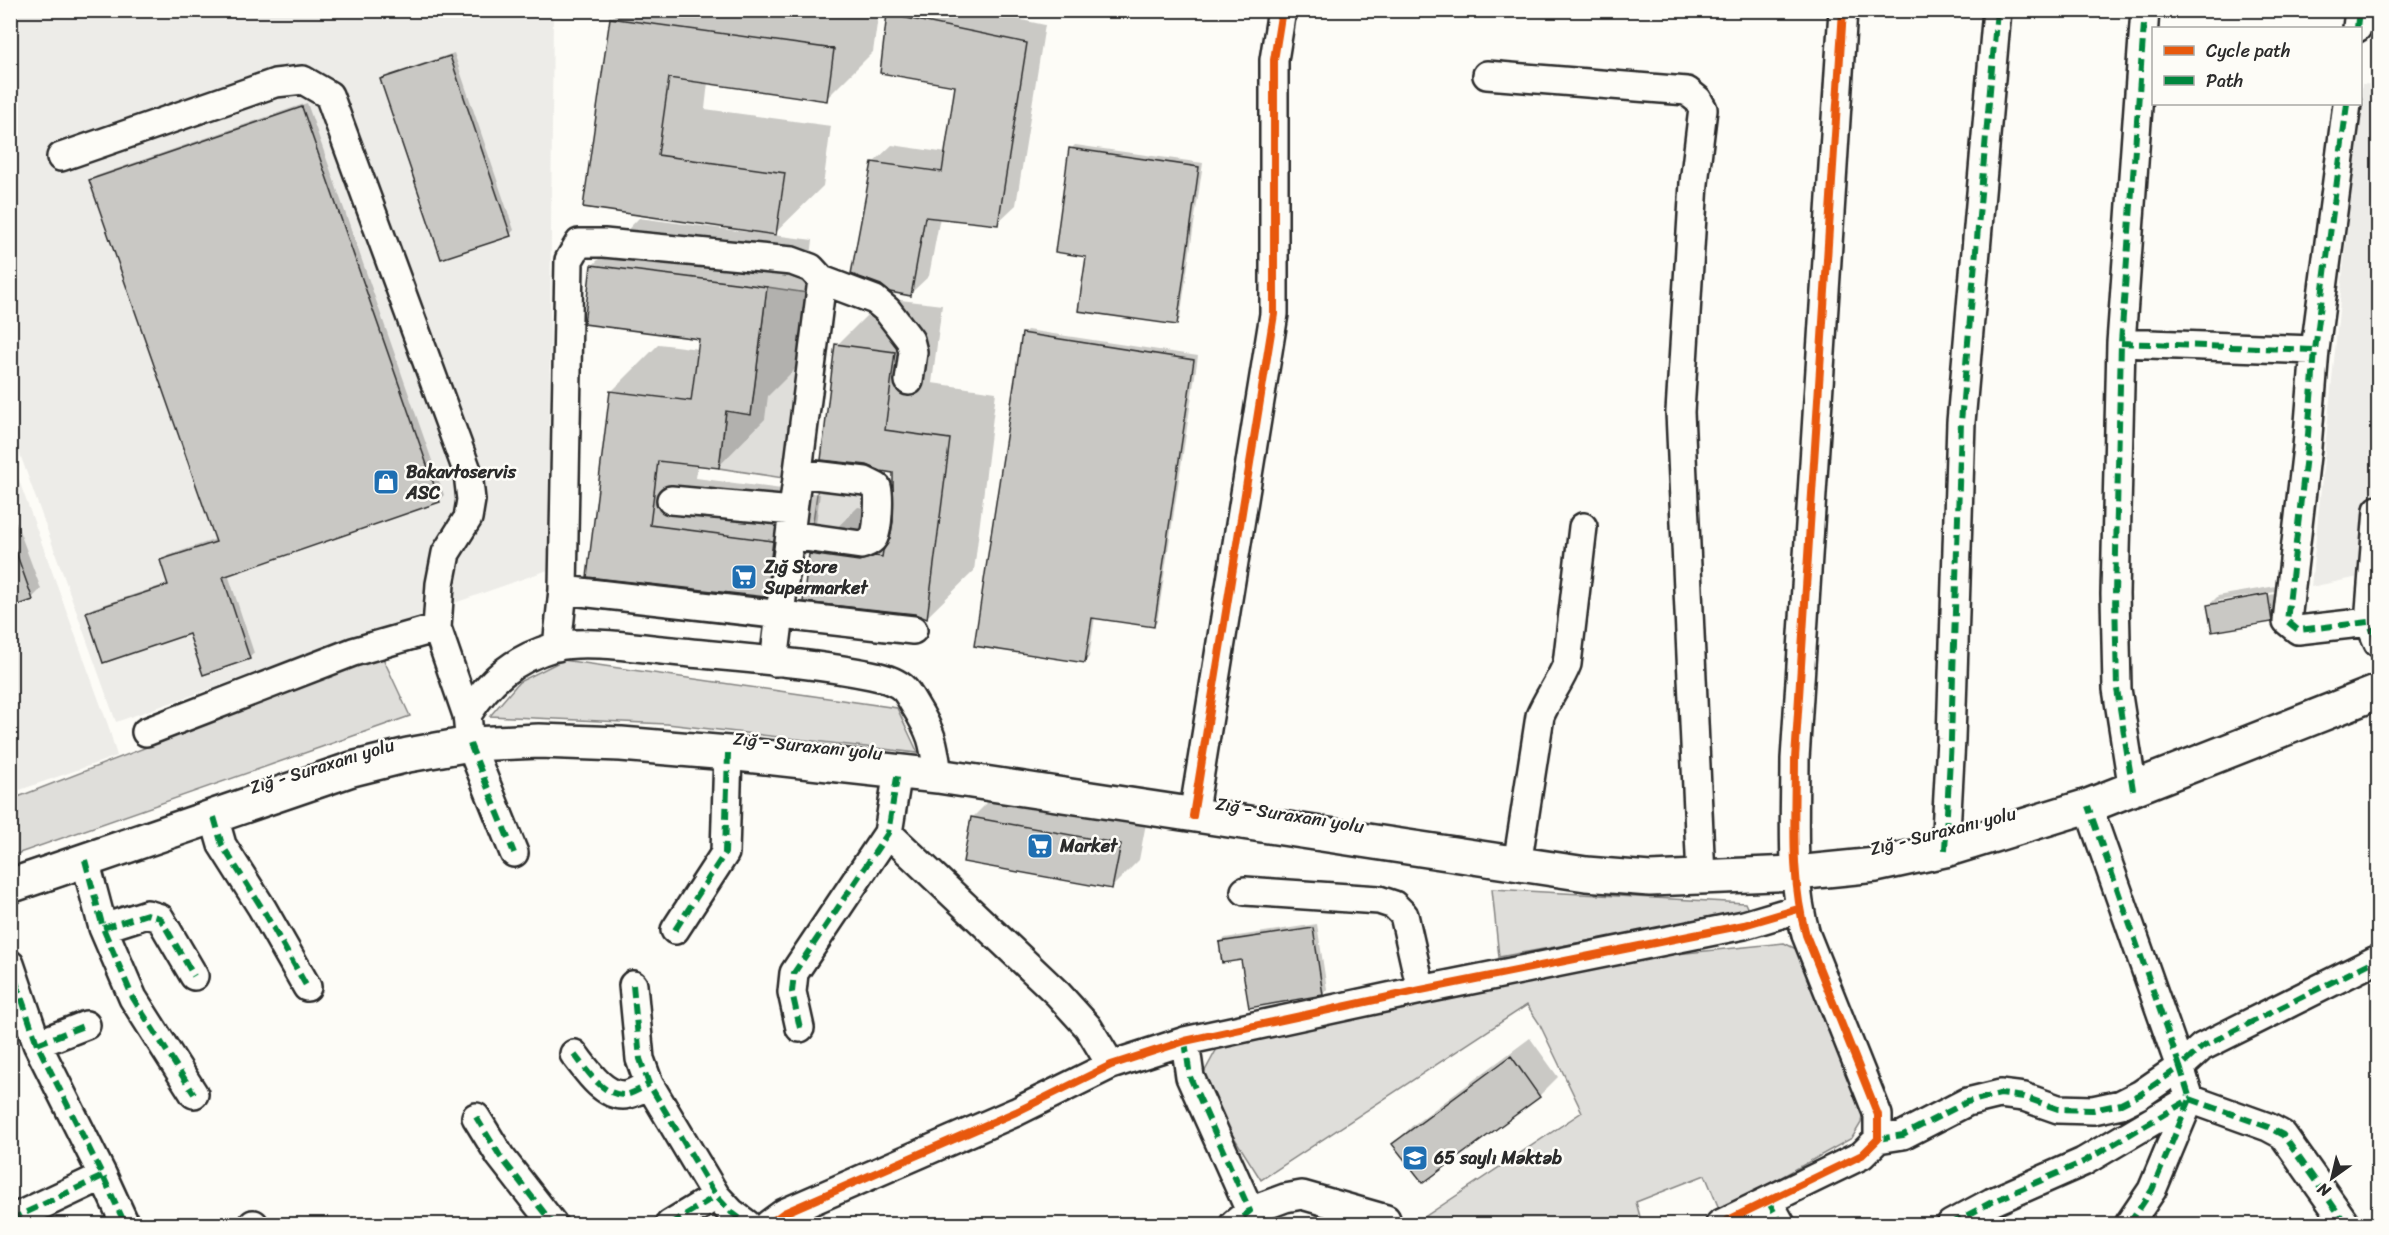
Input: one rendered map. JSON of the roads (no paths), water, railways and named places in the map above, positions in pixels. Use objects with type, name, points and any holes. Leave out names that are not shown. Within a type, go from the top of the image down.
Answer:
[{"type":"main road","name":"Zığ - Suraxanı yolu","points":[[10,886],[352,769],[408,755],[468,730],[539,741],[609,743],[728,753],[938,776],[1517,865],[1628,877],[1796,873],[1876,865],[1945,850],[2088,806],[2379,692]]},
{"type":"street","points":[[1193,816],[1274,314],[1274,60],[1282,10]]},
{"type":"street","points":[[1842,10],[1795,759],[1796,873],[1798,909],[1806,935],[1878,1115],[1878,1139]]},
{"type":"street","points":[[1945,850],[1952,739],[1961,422],[1997,10]]},
{"type":"street","points":[[2133,790],[2116,689],[2115,594],[2121,343],[2145,10]]},
{"type":"street","points":[[2357,27],[2359,10]]},
{"type":"street","points":[[1487,75],[1687,91],[1698,100],[1703,110],[1694,183],[1680,412],[1701,877]]},
{"type":"street","points":[[61,157],[275,83],[303,80],[328,95],[468,473],[471,500],[468,518],[446,553],[440,584],[437,628],[468,730],[514,853]]},
{"type":"street","points":[[2347,105],[2315,350],[2307,447],[2287,621],[2298,630],[2374,632],[2379,510]]},
{"type":"street","points":[[557,646],[563,590],[569,260],[579,243],[604,243],[792,261],[811,268],[822,280],[875,300],[887,310],[909,340],[913,352],[909,381]]},
{"type":"street","points":[[774,662],[822,280]]},
{"type":"street","points":[[2121,343],[2315,350]]},
{"type":"street","points":[[671,500],[791,523],[861,545],[867,543],[875,534],[879,494],[877,488],[865,481],[798,473]]},
{"type":"street","points":[[1517,865],[1540,716],[1567,664],[1583,527]]},
{"type":"street","points":[[563,590],[913,630]]},
{"type":"street","points":[[146,732],[353,652],[437,628]]},
{"type":"street","points":[[468,730],[481,693],[501,674],[522,659],[557,646],[602,644],[774,662],[872,675],[890,681],[903,688],[930,730],[938,776]]},
{"type":"street","points":[[675,930],[725,853],[728,753]]},
{"type":"street","points":[[800,1028],[792,992],[794,973],[888,833],[898,771]]},
{"type":"street","points":[[2088,806],[2190,1100],[2152,1190],[2129,1224]]},
{"type":"street","points":[[214,817],[222,845],[262,908],[307,987]]},
{"type":"street","points":[[888,833],[1058,994],[1088,1027],[1111,1065]]},
{"type":"street","points":[[85,860],[103,928],[133,998],[194,1094]]},
{"type":"street","points":[[1245,891],[1379,900],[1394,905],[1404,915],[1421,990]]},
{"type":"street","points":[[769,1224],[784,1213],[1016,1112],[1111,1065],[1185,1041],[1421,990],[1744,925],[1798,909]]},
{"type":"street","points":[[103,928],[147,914],[160,918],[194,976]]},
{"type":"street","points":[[1720,1224],[1862,1155],[1878,1139],[1903,1135],[1967,1102],[2000,1094],[2024,1097],[2058,1109],[2093,1110],[2121,1104],[2141,1094],[2180,1067],[2202,1047],[2379,959]]},
{"type":"street","points":[[10,964],[37,1044],[125,1224]]},
{"type":"street","points":[[633,985],[640,1059],[650,1084],[716,1196],[730,1212],[747,1224]]},
{"type":"street","points":[[37,1044],[86,1025]]},
{"type":"street","points":[[1185,1041],[1190,1077],[1242,1218],[1285,1198],[1302,1195],[1386,1219]]},
{"type":"street","points":[[574,1054],[598,1083],[613,1093],[625,1095],[650,1084]]},
{"type":"street","points":[[1951,1224],[1992,1202],[2082,1162],[2190,1100],[2268,1127],[2283,1135],[2346,1224]]},
{"type":"street","points":[[476,1117],[500,1156],[553,1224]]},
{"type":"street","points":[[10,1220],[103,1176]]},
{"type":"street","points":[[670,1224],[716,1196]]},
{"type":"street","points":[[1768,1201],[1781,1224]]},
{"type":"place","name":"Bakavtoservis ASC","points":[[386,482]]},
{"type":"place","name":"Zığ Store Supermarket","points":[[744,577]]},
{"type":"place","name":"Market","points":[[1040,846]]},
{"type":"place","name":"65 saylı Məktəb","points":[[1415,1158]]}]
